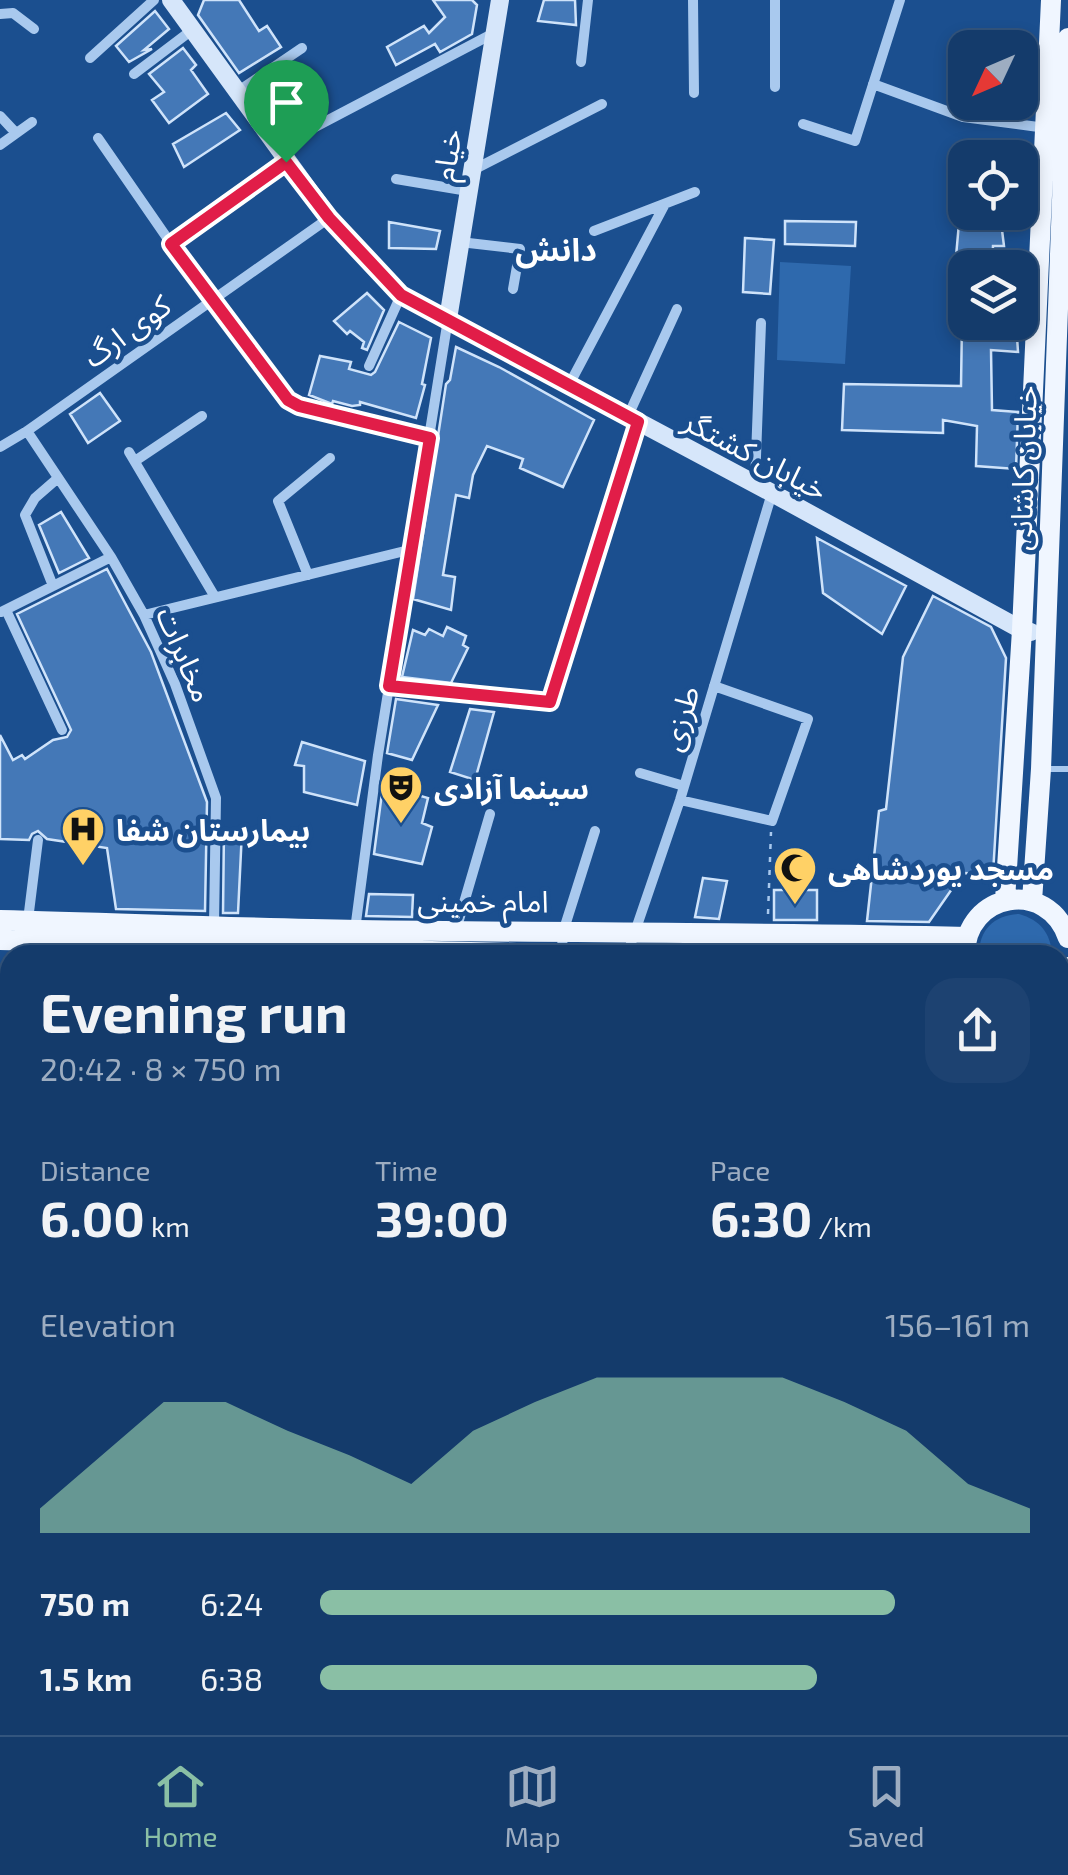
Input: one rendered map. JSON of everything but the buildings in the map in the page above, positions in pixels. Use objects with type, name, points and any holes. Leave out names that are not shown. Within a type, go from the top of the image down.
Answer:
[{"type":"main road","points":[[1005,900],[1061,124],[1050,0]]},
{"type":"main road","name":"خیابان کاشانی","points":[[1032,901],[1064,231],[1066,172],[1061,124],[1068,38]]},
{"type":"main road","points":[[966,945],[981,914],[1005,900],[1032,901],[1052,912],[1068,938]]},
{"type":"main road","name":"امام خمینی","points":[[0,920],[26,939],[355,945],[456,930],[638,930],[948,945]]},
{"type":"main road","name":"امام خمینی","points":[[0,940],[214,924],[355,945]]},
{"type":"street","points":[[90,58],[154,0]]},
{"type":"street","name":"خیابان کشتگر","points":[[172,0],[329,218],[401,295],[1022,630],[1046,636]]},
{"type":"street","name":"خیام","points":[[448,319],[500,0]]},
{"type":"street","points":[[582,62],[588,0]]},
{"type":"street","points":[[693,0],[694,94]]},
{"type":"street","points":[[775,87],[776,0]]},
{"type":"street","points":[[803,124],[855,141],[900,0]]},
{"type":"street","points":[[0,14],[12,13],[34,29]]},
{"type":"street","points":[[134,74],[192,30]]},
{"type":"street","points":[[281,155],[494,33]]},
{"type":"street","points":[[238,92],[302,48]]},
{"type":"street","points":[[873,84],[963,117],[1061,124]]},
{"type":"street","points":[[472,171],[602,104]]},
{"type":"street","points":[[0,116],[15,132]]},
{"type":"street","points":[[0,145],[32,122]]},
{"type":"street","points":[[98,138],[210,300],[288,400],[312,410],[430,438]]},
{"type":"street","points":[[396,179],[468,191]]},
{"type":"street","points":[[594,231],[695,192]]},
{"type":"street","points":[[570,385],[666,204]]},
{"type":"street","name":"کوی ارگ","points":[[0,446],[329,218]]},
{"type":"street","points":[[460,242],[520,249],[513,290]]},
{"type":"street","points":[[369,366],[401,295]]},
{"type":"street","points":[[389,686],[550,702],[633,419],[677,310]]},
{"type":"street","points":[[355,945],[389,686],[448,319]]},
{"type":"street","points":[[755,483],[761,323]]},
{"type":"street","points":[[202,416],[132,456],[215,598]]},
{"type":"street","name":"مخابرات","points":[[26,431],[110,556],[144,615],[175,684],[216,798],[214,924]]},
{"type":"street","points":[[308,574],[278,501],[330,458]]},
{"type":"street","points":[[53,586],[25,516],[35,498],[58,478]]},
{"type":"street","name":"طرزی","points":[[631,945],[680,800],[772,492]]},
{"type":"street","points":[[144,615],[413,549]]},
{"type":"street","points":[[62,730],[3,611],[110,556]]},
{"type":"street","points":[[680,800],[772,821],[808,719],[714,686]]},
{"type":"street","points":[[640,773],[684,786]]},
{"type":"street","points":[[456,930],[490,814]]},
{"type":"street","points":[[562,945],[595,831]]},
{"type":"street","points":[[26,939],[38,840]]},
{"type":"street","points":[[686,945],[688,932]]},
{"type":"lane","points":[[1041,769],[1068,769]]},
{"type":"path","points":[[171,244],[281,155]]},
{"type":"path","points":[[767,935],[772,821]]},
{"type":"shaded area","points":[[780,262],[851,266],[845,364],[777,360]]},
{"type":"shaded area","points":[[1019,914],[1033,920],[1043,928],[1050,945],[981,945],[985,931],[1002,917]]},
{"type":"place","name":"سینما آزادی","points":[[401,825]]},
{"type":"place","name":"بیمارستان شفا","points":[[83,867]]},
{"type":"place","name":"مسجد یوردشاهی","points":[[795,906]]},
{"type":"district","name":"دانش","points":[[556,248]]},
{"type":"route","points":[[286,162],[329,218],[401,295],[638,422],[550,702],[389,686],[430,438],[288,400],[171,244],[286,162]]}]
